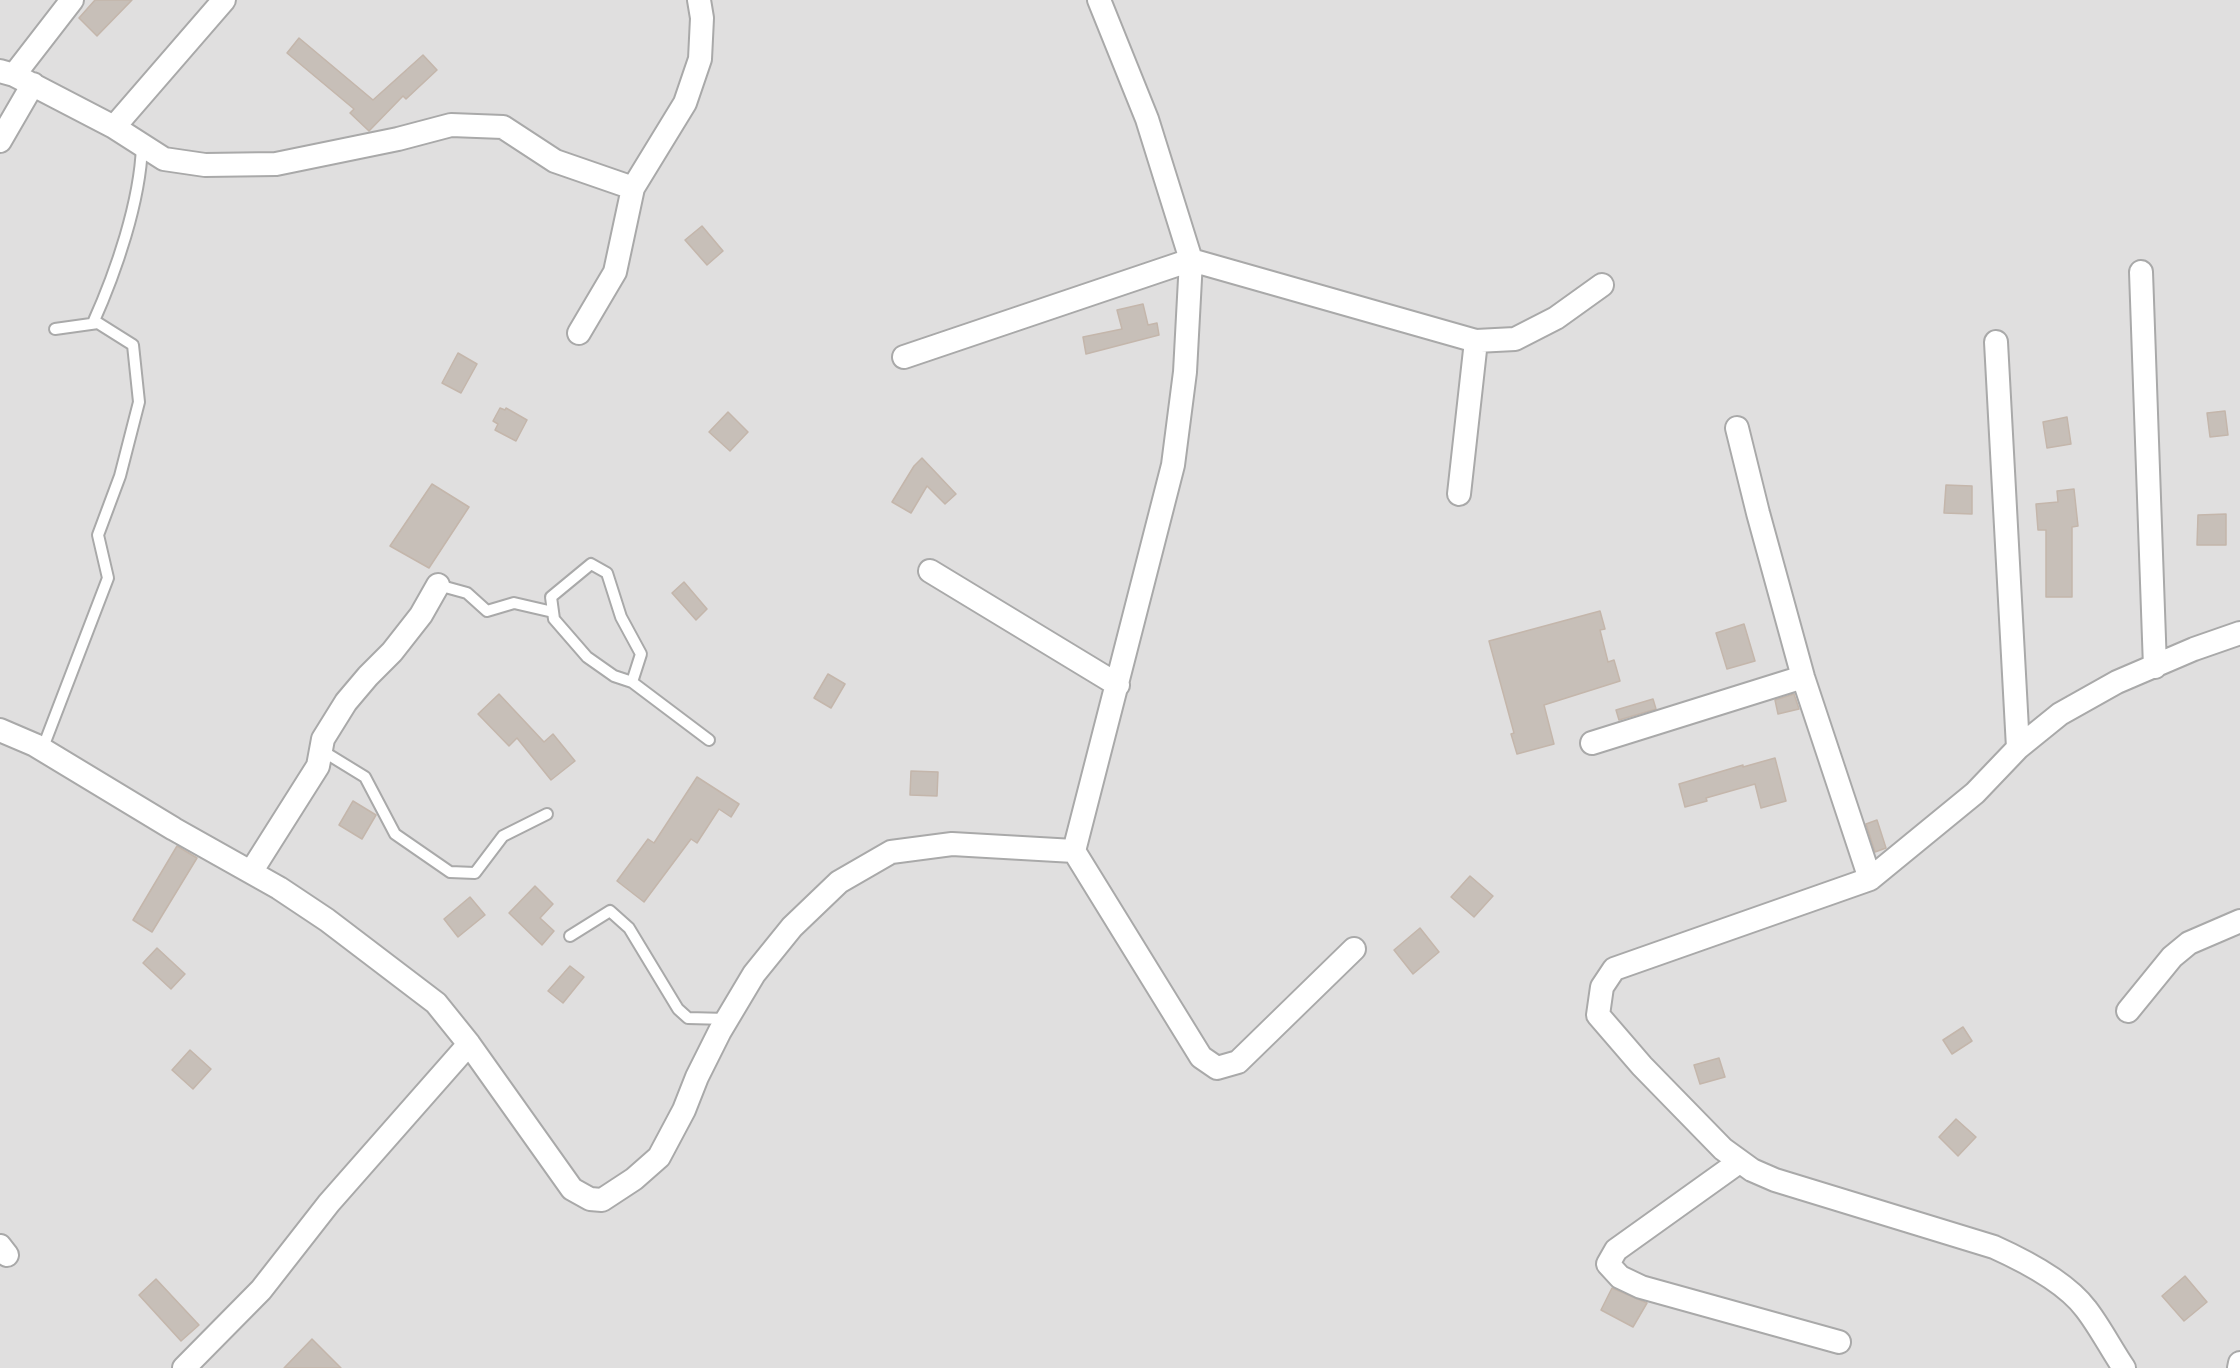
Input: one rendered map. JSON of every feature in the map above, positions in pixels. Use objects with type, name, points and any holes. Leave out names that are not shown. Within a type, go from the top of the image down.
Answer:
[{"type":"street","points":[[0,141],[15,77],[72,0]]},
{"type":"street","points":[[114,128],[224,0]]},
{"type":"street","points":[[579,333],[615,272],[633,188],[685,103],[689,92],[700,59],[702,18],[699,0]]},
{"type":"street","points":[[1099,0],[1147,119],[1191,260],[1185,372],[1173,465],[1074,851],[1201,1057],[1217,1068],[1238,1062],[1354,949]]},
{"type":"street","points":[[15,77],[114,128],[164,159],[195,164],[276,164],[398,139],[452,124],[503,127],[555,161],[633,188]]},
{"type":"street","points":[[904,357],[1191,260],[1476,341],[1515,339],[1556,318],[1602,285]]},
{"type":"street","points":[[2141,272],[2155,666]]},
{"type":"street","points":[[1459,494],[1476,341]]},
{"type":"street","points":[[1996,342],[2018,748]]},
{"type":"street","points":[[1737,428],[1803,677],[1870,879]]},
{"type":"street","points":[[930,571],[1118,685]]},
{"type":"street","points":[[251,872],[318,766],[323,739],[346,702],[421,615],[438,585]]},
{"type":"street","points":[[2124,1368],[2085,1307],[2055,1280],[2024,1260],[1995,1247],[1775,1180],[1738,1162],[1642,1066],[1598,1015],[1602,987],[1614,969],[1870,879],[1975,793],[2018,748],[2060,714],[2117,682],[2240,633]]},
{"type":"street","points":[[1592,743],[1803,677]]},
{"type":"street","points":[[0,730],[42,750],[174,829],[279,888],[327,920],[436,1003],[469,1044],[572,1189],[590,1199],[602,1200],[634,1179],[659,1157],[727,1019],[754,974],[792,927],[839,882],[891,852],[952,844],[1074,851]]},
{"type":"street","points":[[2128,1011],[2172,957],[2189,943],[2240,921]]},
{"type":"street","points":[[184,1368],[261,1290],[329,1203],[469,1044]]},
{"type":"street","points":[[1738,1162],[1616,1250],[1608,1264],[1620,1278],[1641,1287],[1839,1342]]},
{"type":"street","points":[[2240,1363],[2240,1368]]},
{"type":"lane","points":[[93,323],[111,284],[141,174],[142,145]]},
{"type":"lane","points":[[42,750],[108,578],[98,535],[120,476],[139,402],[133,345],[98,323],[55,329]]},
{"type":"lane","points":[[632,682],[641,654],[621,617],[607,573],[591,564],[551,597],[554,619],[587,657],[614,675],[632,682],[709,740]]},
{"type":"lane","points":[[438,585],[467,593],[487,611],[514,603],[553,612]]},
{"type":"lane","points":[[321,750],[364,777],[395,834],[450,872],[475,873],[503,836],[547,814]]},
{"type":"lane","points":[[570,936],[610,911],[629,928],[678,1010],[688,1018],[727,1019]]},
{"type":"shaded area","points":[[0,0],[2240,0],[2240,1368],[0,1368]]},
{"type":"building","points":[[95,0],[132,0],[97,36],[79,18]]},
{"type":"building","points":[[299,38],[373,100],[423,55],[437,70],[406,99],[403,96],[369,131],[350,113],[354,109],[287,53]]},
{"type":"building","points":[[702,226],[723,251],[707,265],[685,240]]},
{"type":"building","points":[[1143,304],[1148,325],[1157,323],[1159,335],[1086,354],[1083,337],[1122,329],[1117,310]]},
{"type":"building","points":[[458,353],[477,364],[461,393],[442,383]]},
{"type":"building","points":[[500,408],[505,410],[506,408],[527,420],[516,441],[495,430],[498,424],[493,421]]},
{"type":"building","points":[[2225,411],[2228,435],[2210,437],[2207,413]]},
{"type":"building","points":[[728,412],[748,432],[730,451],[709,432]]},
{"type":"building","points":[[2067,417],[2071,444],[2047,448],[2043,422]]},
{"type":"building","points":[[922,458],[956,494],[945,504],[927,486],[911,513],[892,502],[914,466]]},
{"type":"building","points":[[432,484],[469,507],[429,568],[390,546]]},
{"type":"building","points":[[1946,485],[1972,486],[1972,514],[1944,513]]},
{"type":"building","points":[[2074,489],[2078,526],[2072,527],[2072,597],[2046,597],[2046,530],[2038,530],[2036,504],[2058,502],[2057,491]]},
{"type":"building","points":[[2226,514],[2226,545],[2197,545],[2198,515]]},
{"type":"building","points":[[684,582],[707,609],[696,620],[672,593]]},
{"type":"building","points":[[1600,611],[1605,629],[1600,630],[1608,662],[1614,660],[1620,681],[1544,705],[1554,744],[1517,754],[1511,734],[1514,733],[1489,641]]},
{"type":"building","points":[[1744,624],[1755,661],[1727,669],[1716,633]]},
{"type":"building","points":[[828,674],[845,684],[831,708],[814,698]]},
{"type":"building","points":[[499,694],[544,742],[553,734],[575,761],[551,780],[517,738],[509,746],[478,714]]},
{"type":"building","points":[[1794,694],[1799,709],[1778,714],[1775,700]]},
{"type":"building","points":[[1653,699],[1656,709],[1619,720],[1616,710]]},
{"type":"building","points":[[1775,758],[1786,801],[1761,808],[1755,784],[1706,798],[1707,801],[1685,807],[1679,784]]},
{"type":"building","points":[[911,771],[938,772],[937,796],[910,795]]},
{"type":"building","points":[[697,777],[739,804],[731,817],[719,809],[697,843],[691,839],[644,902],[617,881],[648,839],[654,843]]},
{"type":"building","points":[[353,801],[376,815],[362,839],[339,825]]},
{"type":"building","points":[[1877,820],[1886,848],[1875,852],[1866,824]]},
{"type":"building","points":[[177,846],[197,858],[152,932],[133,920]]},
{"type":"building","points":[[1470,876],[1493,896],[1474,917],[1451,897]]},
{"type":"building","points":[[535,886],[553,904],[540,918],[554,931],[542,945],[509,913]]},
{"type":"building","points":[[470,897],[485,915],[458,937],[444,919]]},
{"type":"building","points":[[1420,928],[1439,952],[1413,974],[1394,950]]},
{"type":"building","points":[[157,948],[185,974],[171,989],[143,963]]},
{"type":"building","points":[[570,966],[584,977],[563,1003],[548,991]]},
{"type":"building","points":[[1963,1027],[1972,1041],[1952,1054],[1943,1040]]},
{"type":"building","points":[[190,1050],[211,1069],[193,1089],[172,1070]]},
{"type":"building","points":[[1719,1058],[1725,1077],[1700,1084],[1694,1065]]},
{"type":"building","points":[[1956,1119],[1976,1137],[1958,1156],[1939,1137]]},
{"type":"building","points":[[2185,1276],[2207,1302],[2184,1321],[2162,1296]]},
{"type":"building","points":[[156,1279],[199,1325],[181,1341],[139,1295]]},
{"type":"building","points":[[1612,1288],[1647,1303],[1633,1327],[1601,1310]]},
{"type":"building","points":[[312,1339],[341,1368],[284,1368]]}]
